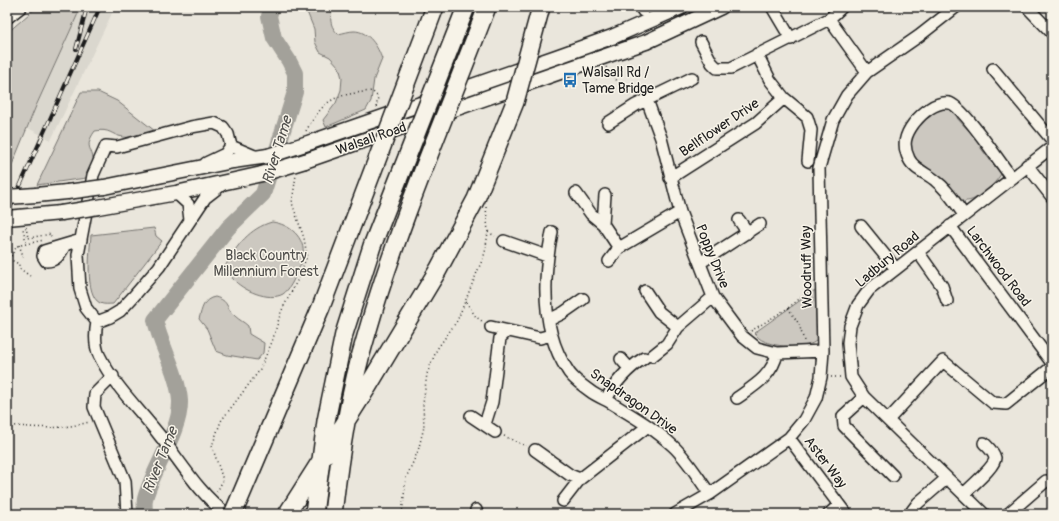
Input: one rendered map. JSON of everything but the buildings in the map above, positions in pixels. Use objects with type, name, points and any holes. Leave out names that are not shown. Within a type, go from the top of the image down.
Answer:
[{"type":"highway","points":[[233,514],[321,307],[435,7]]},
{"type":"highway","points":[[314,514],[326,421],[344,334],[372,246],[466,7]]},
{"type":"highway","points":[[333,514],[346,417],[367,334],[397,241],[486,7]]},
{"type":"highway","points":[[287,514],[367,388],[435,276],[476,199],[515,102],[541,7]]},
{"type":"main road","name":"Walsall Road","points":[[7,197],[104,187],[263,157],[308,140],[556,57],[644,13],[681,7]]},
{"type":"main road","name":"Walsall Road","points":[[7,218],[25,223],[61,213],[176,193],[301,164],[530,84],[656,38],[721,7]]},
{"type":"main road","points":[[644,13],[656,38]]},
{"type":"street","points":[[7,18],[21,7]]},
{"type":"street","points":[[772,7],[791,39]]},
{"type":"street","points":[[701,42],[712,63],[717,68],[731,68],[829,19],[842,7]]},
{"type":"street","name":"Woodruff Way","points":[[676,514],[710,494],[788,438],[804,420],[816,398],[821,377],[822,282],[819,168],[833,120],[847,95],[868,72],[919,36],[956,7]]},
{"type":"street","points":[[1026,7],[1036,15],[1052,33]]},
{"type":"street","points":[[829,19],[868,72]]},
{"type":"street","points":[[758,54],[770,80],[784,98],[800,110],[807,117],[810,123],[811,130],[808,162]]},
{"type":"street","points":[[993,69],[1052,140]]},
{"type":"street","points":[[608,123],[636,105],[692,78]]},
{"type":"street","name":"Bellflower Drive","points":[[670,178],[756,123],[784,98]]},
{"type":"street","name":"Poppy Drive","points":[[647,100],[661,138],[670,178],[680,212],[713,297],[742,336],[757,348],[777,353],[822,351]]},
{"type":"street","points":[[964,215],[938,182],[910,162],[904,150],[906,134],[917,119],[938,103],[950,103],[955,105],[1011,177]]},
{"type":"street","points":[[227,514],[212,503],[160,435],[120,389],[99,354],[95,338],[96,322],[86,308],[80,289],[78,255],[93,175],[106,146],[117,147],[191,127],[214,123],[223,127],[228,134],[231,146]]},
{"type":"street","points":[[231,146],[263,157]]},
{"type":"street","points":[[191,170],[225,154],[231,146]]},
{"type":"street","name":"Ladbury Road","points":[[984,514],[864,397],[851,377],[848,343],[850,326],[858,305],[869,290],[1011,177],[1052,147]]},
{"type":"street","points":[[1027,165],[1052,197]]},
{"type":"street","points":[[96,322],[110,317],[120,311],[133,297],[159,267],[205,198],[225,182]]},
{"type":"street","points":[[176,193],[188,204],[190,220]]},
{"type":"street","points":[[576,194],[591,214],[603,224],[619,248]]},
{"type":"street","points":[[603,224],[605,194]]},
{"type":"street","points":[[609,260],[619,248],[680,212]]},
{"type":"street","points":[[739,220],[748,233]]},
{"type":"street","points":[[700,263],[760,224]]},
{"type":"street","points":[[861,226],[896,269]]},
{"type":"street","name":"Larchwood Road","points":[[950,226],[1052,363]]},
{"type":"street","name":"Snapdragon Drive","points":[[552,232],[547,256],[546,282],[549,320],[552,335],[568,371],[590,392],[648,426],[673,446],[688,463],[710,494]]},
{"type":"street","points":[[65,245],[81,240]]},
{"type":"street","points":[[504,241],[547,256]]},
{"type":"street","points":[[918,252],[942,286],[947,301]]},
{"type":"street","points":[[645,291],[659,312],[678,327]]},
{"type":"street","points":[[606,400],[612,388],[630,368],[661,350],[678,327],[713,297]]},
{"type":"street","points":[[549,320],[563,313],[583,299]]},
{"type":"street","points":[[492,327],[506,332],[540,338],[552,335]]},
{"type":"street","points":[[485,424],[492,402],[500,338],[506,332]]},
{"type":"street","points":[[737,398],[760,387],[772,367],[777,353]]},
{"type":"street","points":[[621,359],[630,368]]},
{"type":"street","points":[[888,420],[943,360],[993,403],[1006,404],[1052,367]]},
{"type":"street","points":[[112,376],[95,394],[94,407],[125,481],[127,514]]},
{"type":"street","points":[[864,397],[843,416],[844,426],[893,476]]},
{"type":"street","points":[[471,416],[496,432]]},
{"type":"street","points":[[563,501],[580,479],[648,426]]},
{"type":"street","name":"Aster Way","points":[[788,438],[846,514]]},
{"type":"street","points":[[964,494],[991,467],[994,461],[995,457],[992,451],[984,443]]},
{"type":"street","points":[[535,450],[570,475],[580,479]]},
{"type":"street","points":[[541,469],[549,460]]},
{"type":"street","points":[[913,514],[912,511],[918,503],[947,478]]},
{"type":"street","points":[[1008,514],[1046,481]]},
{"type":"street","name":"Aster Way","points":[[829,514],[839,505]]},
{"type":"path","points":[[604,64],[636,105]]},
{"type":"path","points":[[308,140],[306,130],[320,108],[331,99],[372,91],[378,97],[376,110]]},
{"type":"path","points":[[212,503],[223,480],[212,446],[221,421],[259,371],[272,342],[281,312],[307,256],[304,238],[292,203],[301,164]]},
{"type":"path","points":[[402,514],[406,478],[418,451],[424,427],[423,404],[427,374],[438,349],[457,322],[485,253],[488,232],[486,207],[488,201]]},
{"type":"path","points":[[7,263],[19,245],[52,238],[52,234],[28,238],[25,223]]},
{"type":"path","points":[[25,223],[23,229],[26,243]]},
{"type":"path","points":[[19,245],[24,258]]},
{"type":"path","points":[[10,259],[19,264],[19,268],[30,276]]},
{"type":"path","points":[[742,336],[788,308],[822,282]]},
{"type":"path","points":[[466,302],[476,317],[492,327]]},
{"type":"path","points":[[788,308],[799,324],[804,338],[805,351]]},
{"type":"path","points":[[821,377],[851,377]]},
{"type":"path","points":[[7,424],[45,429],[74,426],[99,419]]},
{"type":"path","points":[[496,432],[535,450]]},
{"type":"shaded area","points":[[81,7],[115,7],[51,140],[28,128],[35,109]]},
{"type":"green space","points":[[37,7],[81,7],[36,106],[7,177],[7,33]]},
{"type":"green space","points":[[305,7],[339,7],[331,12],[332,24],[338,34],[354,31],[364,34],[372,40],[382,59],[374,79],[371,101],[366,110],[326,127],[323,120],[336,103],[341,90],[342,78],[339,67],[330,57],[320,52],[315,42],[314,29]]},
{"type":"green space","points":[[81,92],[98,92],[117,101],[155,131],[135,137],[127,137],[119,136],[104,130],[95,131],[89,142],[93,164],[86,178],[37,185]]},
{"type":"green space","points":[[945,106],[958,114],[957,118],[978,140],[981,144],[980,147],[996,168],[999,169],[1001,174],[995,183],[985,192],[975,199],[965,201],[964,204],[960,202],[946,184],[935,174],[917,160],[912,159],[910,149],[909,142],[912,131],[934,113],[934,109]]},
{"type":"green space","name":"Black Country Millennium Forest","points":[[272,222],[278,223],[295,233],[302,243],[303,259],[293,282],[285,292],[283,294],[271,297],[256,294],[237,283],[233,279],[226,265],[234,251],[250,233]]},
{"type":"green space","points":[[154,228],[156,236],[162,241],[113,304],[100,303],[95,298],[90,282],[89,261],[91,235]]},
{"type":"green space","points":[[815,290],[817,340],[813,343],[799,346],[776,345],[761,340],[754,333]]},
{"type":"green space","name":"Black Country Millennium Forest","points":[[215,297],[223,301],[232,313],[248,326],[249,334],[264,343],[263,353],[257,360],[227,355],[216,351],[207,329],[199,319],[205,302]]},
{"type":"waterway","name":"River Tame","points":[[145,514],[145,499],[176,425],[180,401],[179,391],[173,370],[155,320],[228,228],[263,194],[295,92],[295,73],[274,38],[269,16],[272,7]]},
{"type":"railway","points":[[76,49],[87,7]]},
{"type":"railway","points":[[7,215],[100,7]]},
{"type":"place","name":"Walsall Rd / Tame Bridge","points":[[570,80]]}]
